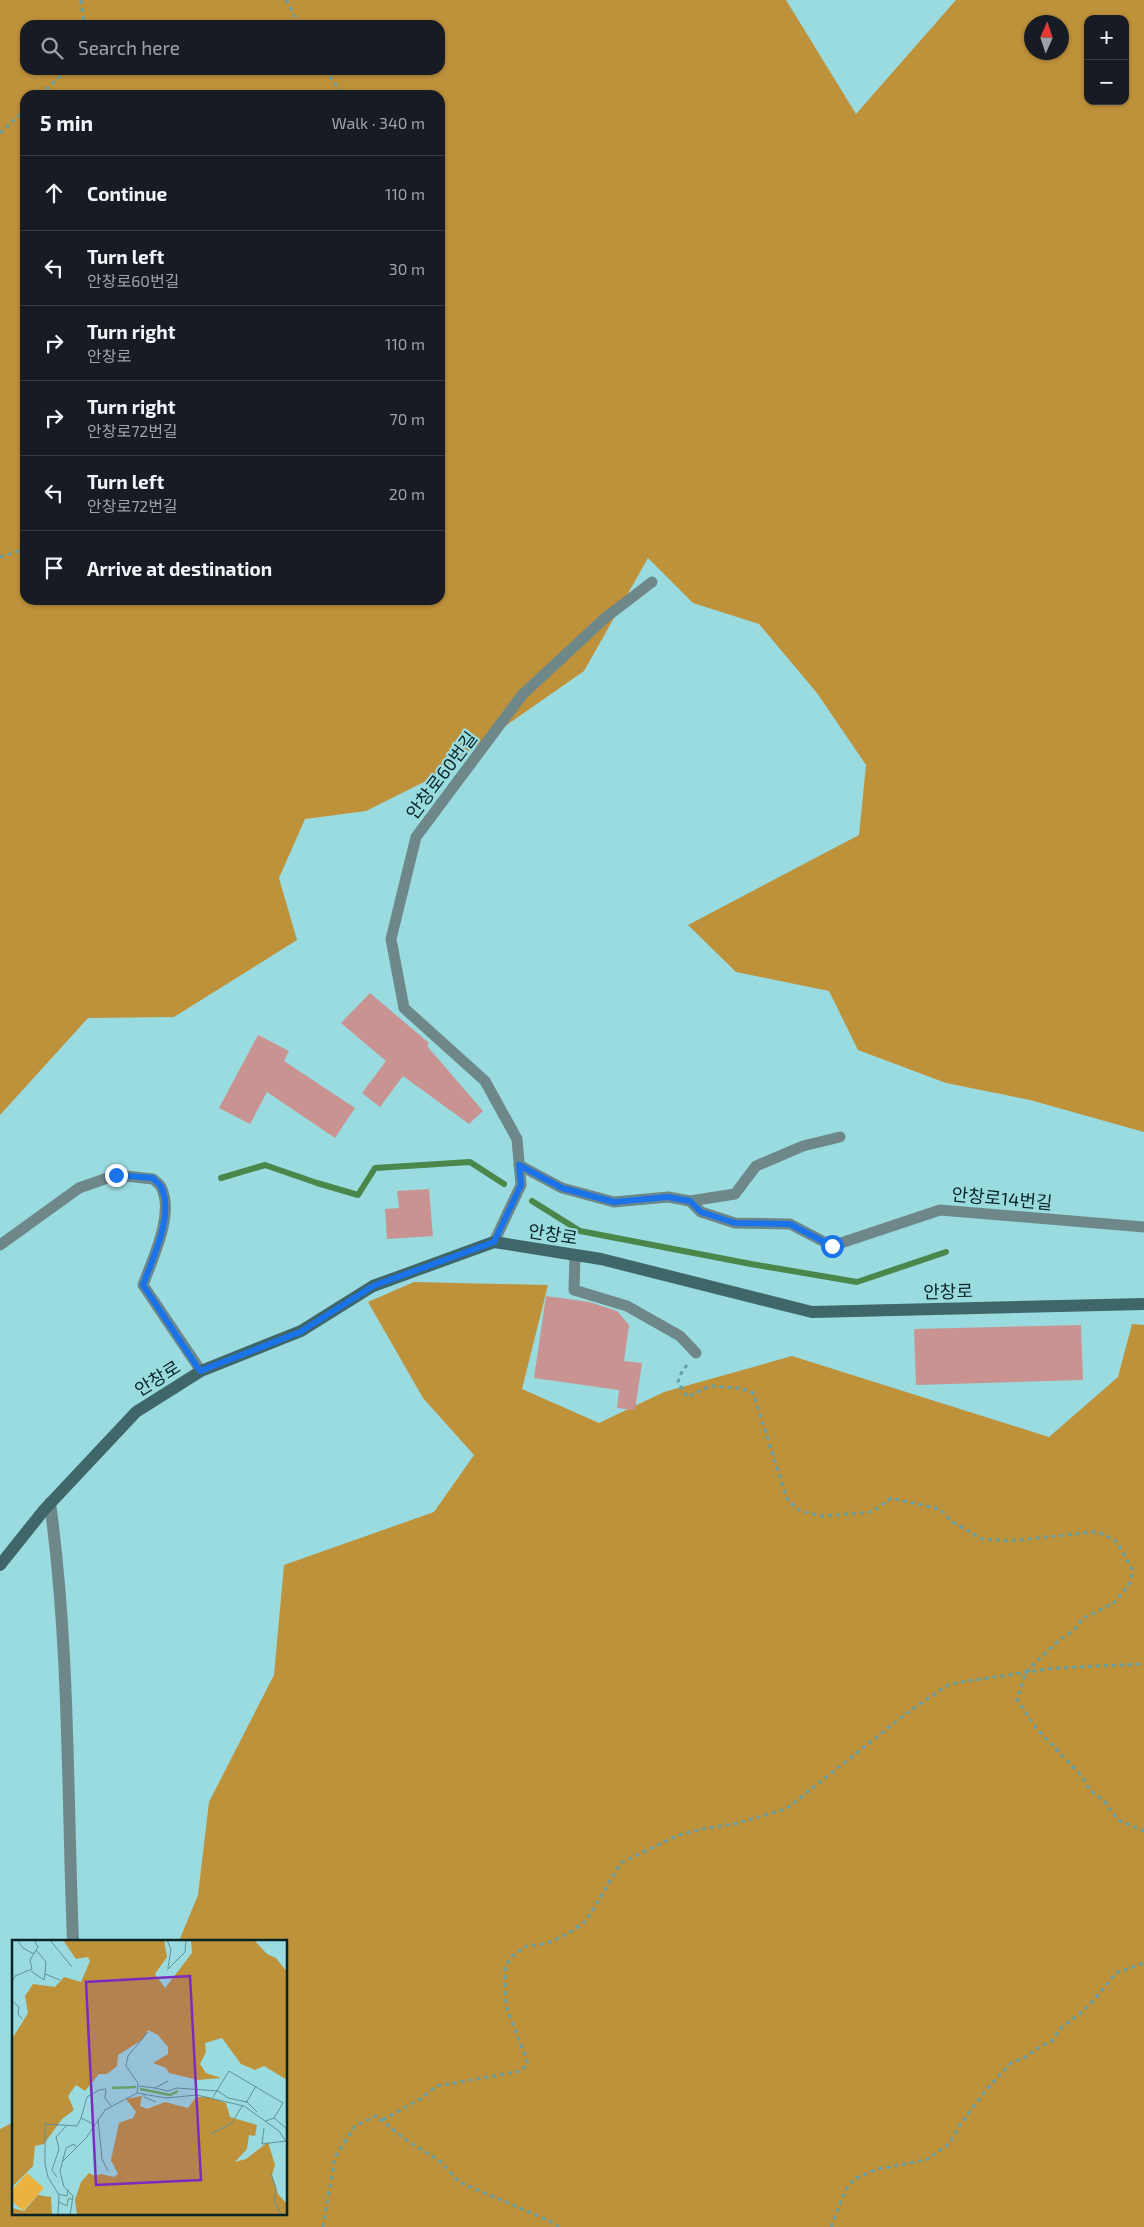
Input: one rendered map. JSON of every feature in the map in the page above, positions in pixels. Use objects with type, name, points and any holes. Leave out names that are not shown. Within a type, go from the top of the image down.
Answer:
[{"type":"street","name":"안창로","points":[[0,1564],[50,1503],[136,1412],[200,1371],[300,1332],[373,1286],[494,1242],[601,1259],[812,1312],[1144,1304]]},
{"type":"street","points":[[50,1503],[59,1567],[73,1940]]},
{"type":"lane","name":"안창로60번길","points":[[494,1242],[521,1185],[517,1140],[485,1081],[404,1008],[391,939],[416,837],[522,695],[604,618],[652,582]]},
{"type":"lane","points":[[519,1165],[562,1188],[614,1202],[668,1197],[690,1201],[735,1194],[756,1166],[803,1146],[840,1137]]},
{"type":"lane","points":[[0,1245],[78,1188],[116,1175],[153,1178],[161,1187],[165,1204],[162,1232],[143,1285],[200,1371]]},
{"type":"lane","name":"안창로14번길","points":[[690,1201],[701,1212],[735,1223],[790,1224],[832,1246],[940,1210],[1144,1227]]},
{"type":"lane","points":[[575,1255],[574,1290],[627,1306],[680,1336],[696,1353]]},
{"type":"path","points":[[81,0],[83,20]]},
{"type":"path","points":[[286,0],[297,20]]},
{"type":"path","points":[[45,90],[62,75]]},
{"type":"path","points":[[329,75],[340,90]]},
{"type":"path","points":[[0,133],[20,115]]},
{"type":"path","points":[[0,557],[20,551]]},
{"type":"path","points":[[696,1353],[682,1370],[678,1382],[687,1397],[710,1386],[740,1388],[752,1393],[787,1499],[800,1511],[822,1516],[872,1512],[891,1498],[940,1509],[951,1522],[982,1538],[1010,1541],[1093,1532],[1103,1534],[1117,1542],[1132,1569],[1131,1582],[1115,1602],[1082,1619],[1074,1630],[1058,1641],[1026,1672],[1017,1699],[1023,1712],[1081,1775],[1089,1789],[1106,1802],[1118,1820],[1144,1831]]},
{"type":"path","points":[[383,2120],[420,2099],[437,2086],[521,2071],[528,2063],[506,2006],[506,1965],[512,1956],[528,1946],[545,1944],[567,1934],[586,1921],[621,1864],[676,1836],[702,1829],[734,1824],[786,1809],[907,1714],[946,1686],[1026,1672],[1144,1664]]},
{"type":"path","points":[[831,2227],[845,2191],[854,2179],[878,2169],[926,2160],[949,2144],[960,2125],[986,2090],[1011,2063],[1024,2058],[1041,2046],[1051,2042],[1061,2028],[1094,2000],[1116,1972],[1144,1963]]},
{"type":"path","points":[[323,2227],[336,2157],[356,2126],[376,2116],[406,2140],[440,2161],[459,2182],[550,2221],[559,2227]]},
{"type":"shaded area","points":[[0,0],[786,0],[856,114],[956,0],[1144,0],[1144,1132],[1030,1100],[946,1083],[858,1050],[829,991],[736,972],[688,925],[859,835],[866,765],[817,693],[759,624],[693,603],[648,558],[584,671],[428,780],[366,811],[305,819],[279,878],[297,940],[174,1017],[88,1018],[0,1115]]},
{"type":"shaded area","points":[[414,1282],[548,1285],[522,1389],[599,1423],[664,1392],[792,1356],[1049,1437],[1118,1377],[1132,1324],[1144,1325],[1144,2227],[0,2227],[0,2129],[12,2123],[12,2214],[288,2214],[288,1940],[179,1940],[198,1895],[209,1802],[274,1675],[284,1565],[434,1512],[474,1455],[423,1398],[368,1302]]},
{"type":"building","points":[[370,993],[429,1043],[427,1046],[483,1111],[469,1124],[403,1076],[380,1107],[362,1093],[386,1061],[341,1023]]},
{"type":"building","points":[[258,1035],[289,1051],[284,1061],[355,1108],[335,1138],[267,1092],[250,1124],[219,1108]]},
{"type":"building","points":[[429,1189],[433,1236],[387,1239],[385,1209],[399,1208],[397,1191]]},
{"type":"building","points":[[546,1296],[589,1302],[617,1311],[629,1325],[624,1361],[642,1363],[635,1410],[617,1408],[619,1390],[534,1378]]},
{"type":"building","points":[[1081,1325],[1083,1380],[916,1385],[914,1329]]},
{"type":"waterway","points":[[221,1178],[265,1165],[358,1195],[375,1168],[470,1162],[504,1184]]},
{"type":"waterway","points":[[532,1201],[580,1231],[857,1282],[946,1252]]},
{"type":"route","points":[[116,1175],[153,1178],[161,1187],[165,1204],[162,1232],[143,1285],[200,1371],[300,1332],[373,1286],[494,1242],[521,1185],[519,1165],[562,1188],[614,1202],[668,1197],[690,1201],[701,1212],[735,1223],[790,1224],[832,1246]]}]
